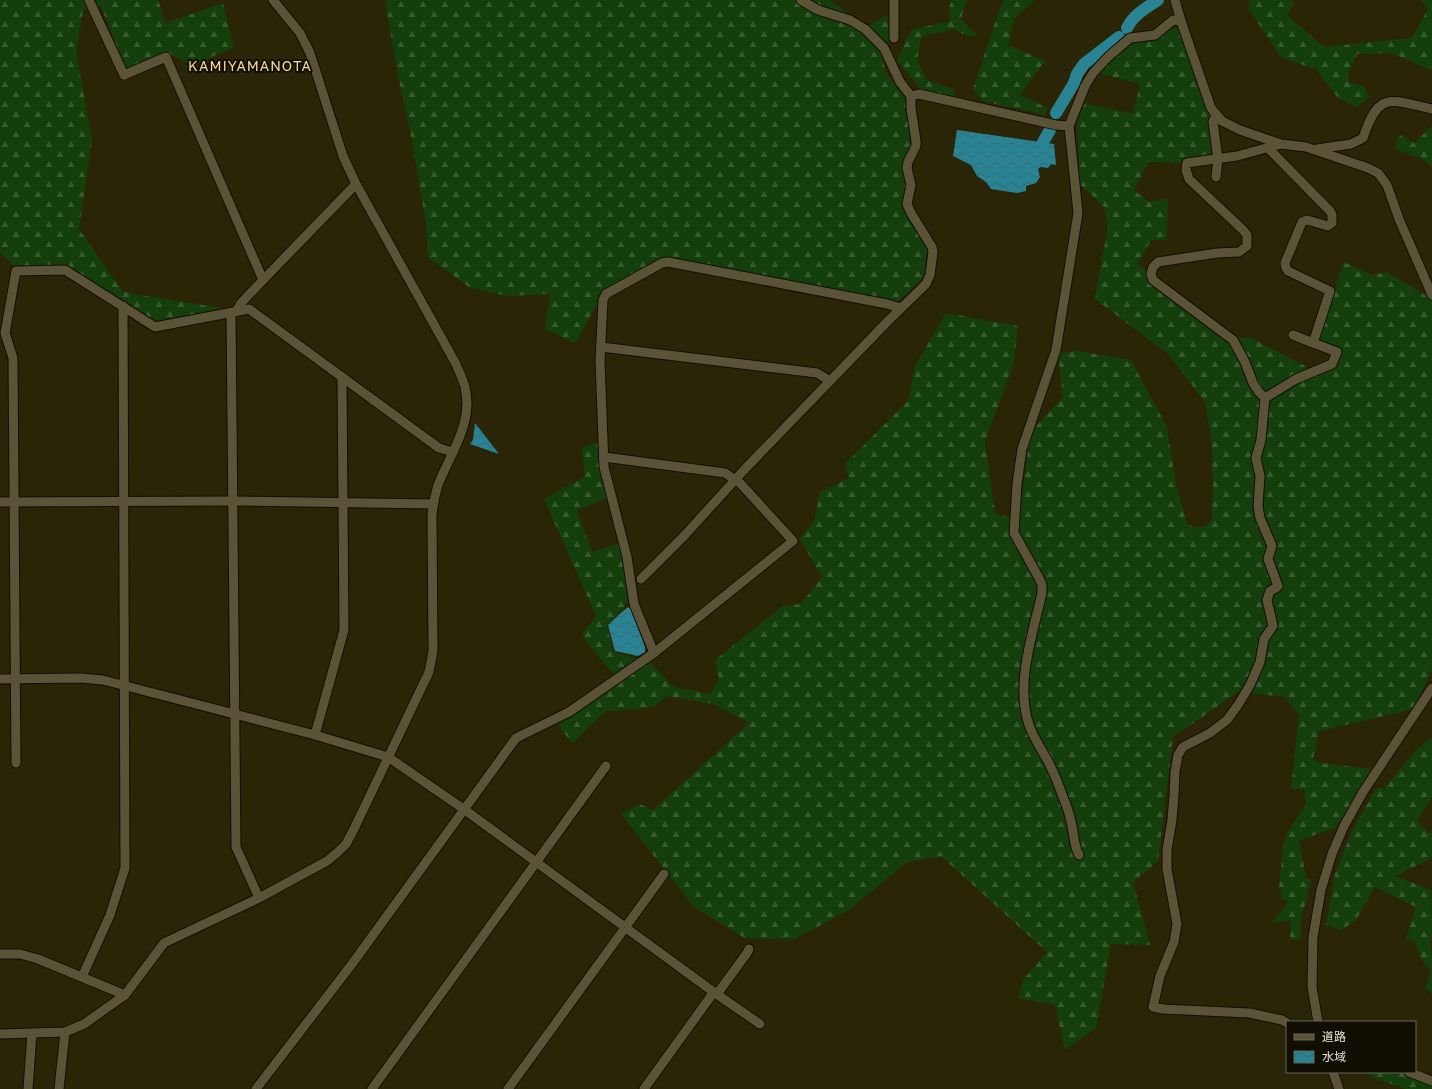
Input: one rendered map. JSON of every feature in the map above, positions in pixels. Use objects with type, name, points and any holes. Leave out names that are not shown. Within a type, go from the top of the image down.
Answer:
[{"type":"street","points":[[90,0],[124,75],[166,57],[263,280]]},
{"type":"street","points":[[0,1034],[65,1032],[84,1024],[126,995],[160,946],[164,943],[259,898],[327,861],[338,852],[346,844],[429,672],[433,651],[433,504],[438,486],[452,452],[463,432],[467,411],[465,387],[456,364],[356,184],[343,156],[310,53],[300,33],[273,0]]},
{"type":"street","points":[[641,579],[684,536],[744,470],[900,308],[926,284],[930,275],[933,252],[907,204],[910,185],[907,168],[908,162],[916,146],[911,96],[900,82],[884,48],[865,29],[850,20],[818,10],[801,0]]},
{"type":"street","points":[[894,0],[894,38]]},
{"type":"street","points":[[1175,0],[1211,108],[1222,121],[1281,144],[1306,147],[1368,168],[1378,173],[1387,186],[1399,219],[1432,295]]},
{"type":"street","points":[[1079,855],[1076,849],[1072,824],[1063,797],[1049,763],[1033,736],[1025,706],[1024,674],[1042,592],[1042,585],[1014,533],[1020,458],[1054,354],[1078,213],[1069,126],[1085,86],[1093,73],[1108,57],[1130,38],[1156,35],[1173,20],[1181,21]]},
{"type":"street","points":[[911,96],[919,94],[1056,125],[1069,126]]},
{"type":"street","points":[[1313,150],[1351,144],[1363,138],[1369,119],[1380,105],[1388,101],[1432,109]]},
{"type":"street","points":[[1216,114],[1213,122],[1218,159],[1216,178]]},
{"type":"street","points":[[1255,135],[1258,140],[1330,211],[1332,215],[1332,224],[1328,226],[1307,220],[1302,222],[1285,263],[1288,271],[1330,291],[1313,343]]},
{"type":"street","points":[[1265,398],[1253,383],[1245,362],[1233,340],[1153,280],[1151,274],[1153,266],[1158,262],[1217,253],[1239,252],[1247,246],[1247,235],[1243,230],[1194,185],[1187,175],[1186,170],[1188,163],[1237,156],[1281,144]]},
{"type":"street","points":[[259,898],[236,847],[233,501],[234,311],[356,184]]},
{"type":"street","points":[[654,653],[634,604],[627,557],[604,467],[600,361],[601,321],[604,296],[662,263],[668,262],[887,304],[900,308]]},
{"type":"street","points":[[16,763],[13,358],[5,333],[16,272],[65,270],[155,327],[249,309],[439,448],[452,452]]},
{"type":"street","points":[[82,977],[110,915],[125,868],[124,797],[126,762],[126,685],[123,306]]},
{"type":"street","points":[[1265,398],[1296,379],[1332,364],[1336,352],[1293,335]]},
{"type":"street","points":[[601,347],[817,373],[830,381]]},
{"type":"street","points":[[314,735],[344,630],[342,378]]},
{"type":"street","points":[[1265,398],[1261,440],[1256,458],[1260,476],[1260,518],[1272,543],[1272,549],[1268,559],[1278,582],[1276,588],[1270,591],[1267,600],[1273,626],[1264,639],[1260,662],[1250,685],[1227,720],[1210,733],[1183,746],[1178,755],[1175,772],[1172,820],[1167,850],[1167,869],[1177,924],[1174,942],[1160,976],[1153,1007],[1162,1009],[1249,1013],[1286,1023]]},
{"type":"street","points":[[256,1089],[352,964],[516,738],[569,712],[654,653],[793,541],[740,483],[725,473],[604,457]]},
{"type":"street","points":[[0,502],[124,503],[233,501],[433,504]]},
{"type":"street","points":[[0,679],[82,678],[103,680],[314,735],[388,757],[465,810],[715,993],[760,1024]]},
{"type":"street","points":[[1318,1021],[1312,987],[1313,938],[1321,890],[1332,854],[1344,826],[1363,792],[1432,688]]},
{"type":"street","points":[[372,1089],[606,766]]},
{"type":"street","points":[[508,1089],[664,874]]},
{"type":"street","points":[[644,1089],[711,996],[720,990],[747,953],[748,949]]},
{"type":"street","points":[[0,954],[29,956],[126,995]]},
{"type":"street","points":[[59,1089],[65,1032]]},
{"type":"street","points":[[28,1089],[32,1033]]},
{"type":"street","points":[[1332,1073],[1339,1089]]},
{"type":"street","points":[[1412,1073],[1432,1081]]},
{"type":"green space","points":[[0,0],[158,0],[166,23],[223,3],[234,47],[193,65],[167,53],[126,70],[101,6],[83,10],[76,51],[92,140],[79,229],[122,291],[229,309],[155,321],[64,266],[15,266],[0,253]]},
{"type":"green space","points":[[385,0],[830,0],[863,25],[869,26],[884,16],[891,17],[891,38],[881,49],[888,75],[895,85],[908,95],[914,140],[907,185],[901,205],[927,248],[924,277],[897,302],[670,258],[604,292],[575,343],[545,329],[550,294],[506,296],[469,287],[428,257],[426,223]]},
{"type":"green space","points":[[952,0],[968,0],[965,4],[961,19],[978,36],[968,36],[953,29],[921,37],[917,60],[927,80],[953,89],[954,97],[922,90],[897,61],[911,30],[950,21],[949,7]]},
{"type":"green space","points":[[1005,0],[1035,0],[1014,19],[1008,45],[1045,61],[1020,95],[1048,108],[1045,115],[983,101],[973,89],[1001,5]]},
{"type":"green space","points":[[1250,0],[1292,0],[1294,3],[1287,15],[1324,47],[1412,38],[1428,9],[1421,0],[1432,0],[1432,70],[1391,53],[1357,54],[1348,73],[1349,83],[1364,86],[1369,98],[1357,107],[1338,98],[1317,70],[1281,57],[1248,8]]},
{"type":"green space","points":[[1176,27],[1185,37],[1215,116],[1214,163],[1148,162],[1134,190],[1149,202],[1168,198],[1167,240],[1151,240],[1138,263],[1163,289],[1226,337],[1251,338],[1305,366],[1307,377],[1334,366],[1339,351],[1317,341],[1344,262],[1372,275],[1387,272],[1432,299],[1432,669],[1414,709],[1319,731],[1313,760],[1321,763],[1372,769],[1336,827],[1299,841],[1306,878],[1311,881],[1300,924],[1301,940],[1290,939],[1291,920],[1272,923],[1288,902],[1281,898],[1282,890],[1279,887],[1283,848],[1287,833],[1306,805],[1304,789],[1291,789],[1299,715],[1285,697],[1238,692],[1173,737],[1158,861],[1133,882],[1150,945],[1111,944],[1096,1028],[1065,1050],[1055,1005],[1018,998],[1024,979],[1047,952],[941,856],[907,862],[850,909],[795,939],[745,938],[694,907],[621,814],[640,804],[653,810],[749,723],[714,704],[667,696],[654,707],[606,711],[572,743],[558,725],[619,681],[582,634],[596,616],[544,499],[585,477],[582,448],[600,442],[607,498],[577,510],[592,552],[619,543],[629,601],[607,626],[613,652],[638,659],[647,651],[653,666],[674,687],[711,694],[719,678],[715,660],[783,606],[801,604],[822,577],[800,539],[814,521],[820,492],[849,478],[845,464],[908,401],[915,366],[946,313],[1018,326],[1014,362],[985,442],[995,513],[1019,521],[1030,433],[1063,397],[1058,353],[1077,351],[1131,360],[1167,427],[1176,485],[1188,524],[1193,527],[1207,525],[1212,520],[1213,488],[1212,445],[1205,402],[1168,354],[1095,299],[1108,226],[1104,207],[1080,184],[1077,123],[1085,103],[1133,114],[1140,84],[1098,73],[1124,45],[1156,38]]},
{"type":"green space","points":[[1432,126],[1432,167],[1423,159],[1394,149],[1400,135],[1414,143]]},
{"type":"green space","points":[[1432,737],[1432,797],[1417,821],[1429,833],[1432,833],[1432,858],[1395,876],[1431,890],[1432,934],[1430,942],[1432,955],[1432,994],[1425,988],[1431,971],[1421,959],[1415,941],[1406,939],[1416,907],[1375,887],[1356,920],[1341,930],[1326,925],[1335,874],[1352,831],[1377,787],[1384,789],[1417,749]]},
{"type":"green space","points":[[1370,1073],[1403,1073],[1432,1085],[1432,1089],[1405,1089],[1369,1076]]},
{"type":"water","points":[[957,130],[1054,144],[1056,165],[1051,164],[1048,168],[1041,167],[1038,169],[1040,177],[1036,183],[1026,186],[1026,191],[1017,193],[991,189],[986,182],[977,176],[971,165],[953,156]]},
{"type":"water","points":[[475,423],[499,454],[470,444],[473,440]]},
{"type":"water","points":[[629,607],[645,647],[645,652],[638,656],[615,651],[608,625]]},
{"type":"waterway","points":[[1127,28],[1136,16],[1158,0]]},
{"type":"waterway","points":[[1056,113],[1084,64],[1119,37]]},
{"type":"waterway","points":[[1043,142],[1050,130]]},
{"type":"district","name":"KAMIYAMANOTA","points":[[250,66]]}]
